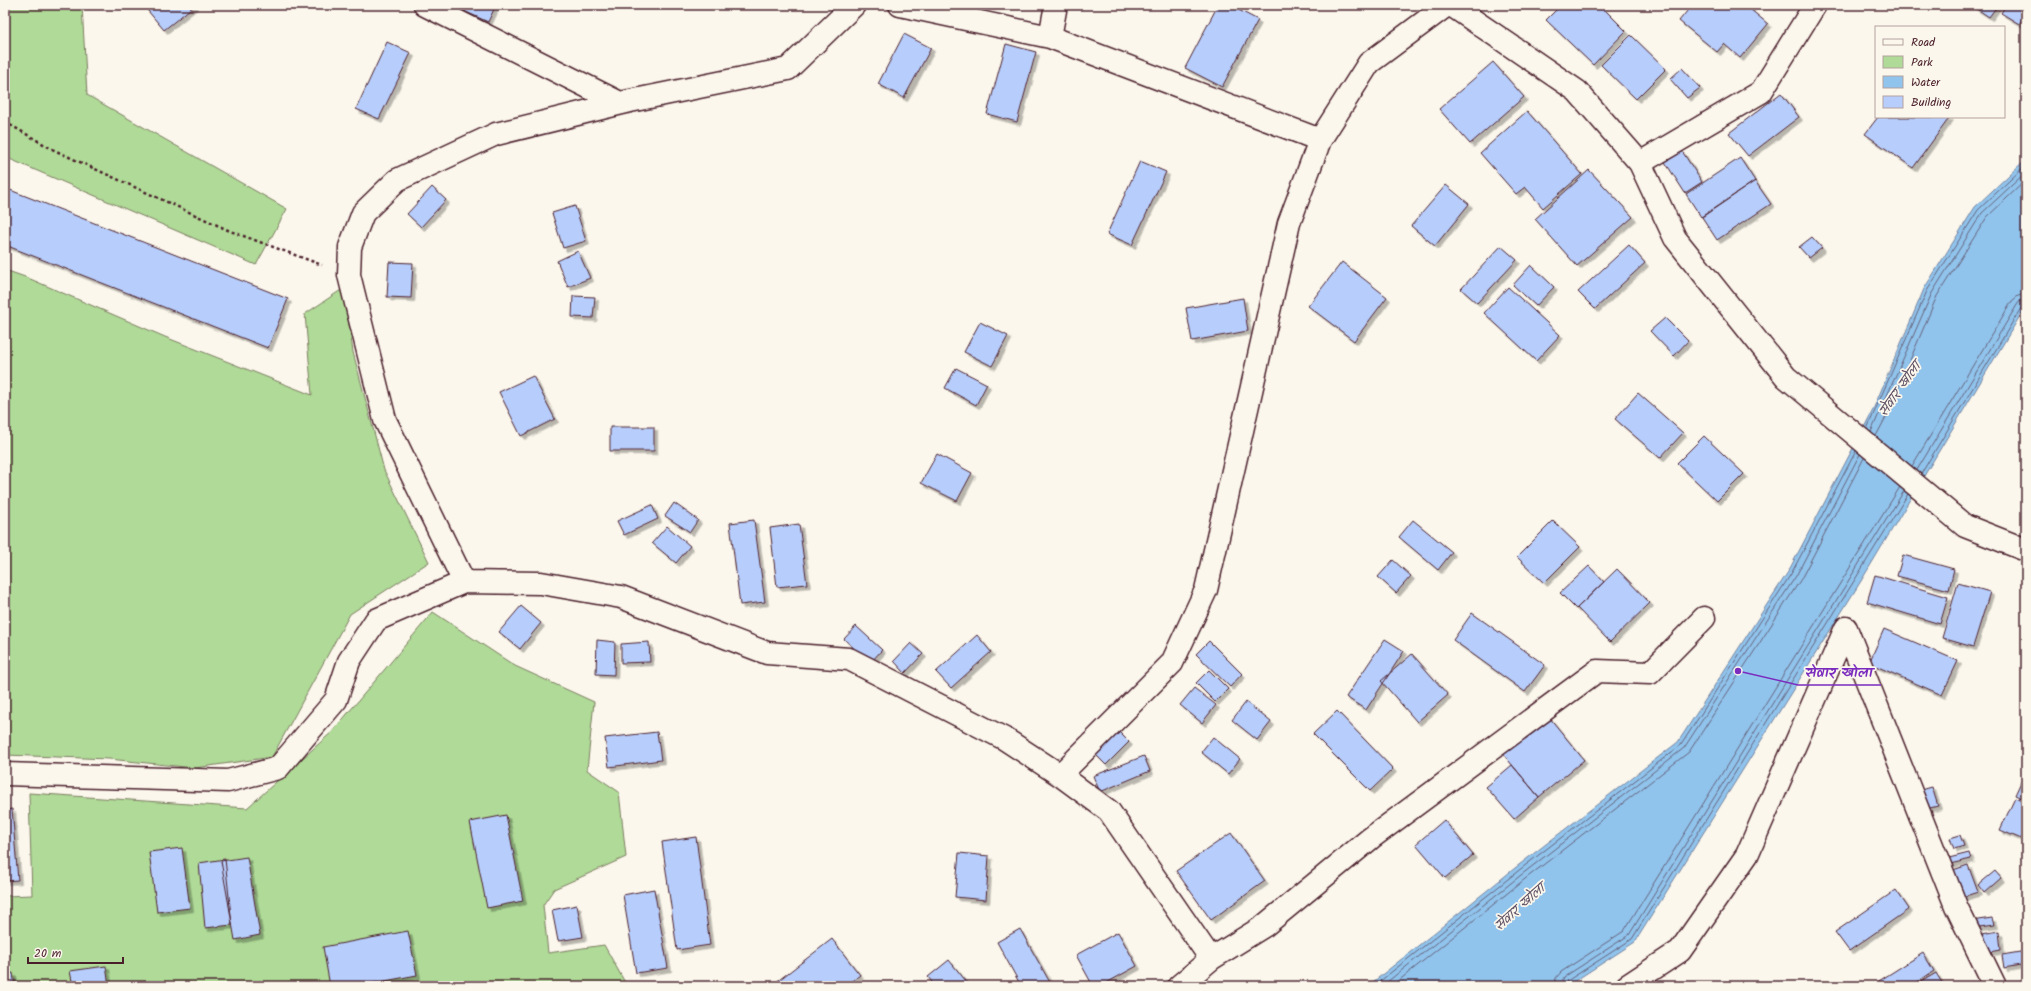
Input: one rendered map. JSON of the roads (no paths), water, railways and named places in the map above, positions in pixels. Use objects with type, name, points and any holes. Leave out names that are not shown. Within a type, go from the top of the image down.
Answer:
[{"type":"street","points":[[425,5],[620,103]]},
{"type":"street","points":[[464,582],[385,420],[349,275],[350,247],[363,214],[396,180],[496,134],[620,103],[788,69],[854,5]]},
{"type":"street","points":[[900,5],[1050,37],[1320,140]]},
{"type":"street","points":[[1050,37],[1056,5]]},
{"type":"street","points":[[1060,775],[1172,663],[1206,590],[1289,223],[1320,140],[1369,63],[1447,5]]},
{"type":"street","points":[[1451,5],[1576,91],[1640,163],[1675,238],[1786,377],[1966,526],[2026,550]]},
{"type":"street","points":[[1640,163],[1761,92],[1815,5]]},
{"type":"street","points":[[5,774],[228,781],[278,768],[336,700],[349,661],[376,620],[464,582],[541,582],[620,597],[767,653],[849,659],[1005,739],[1060,775],[1109,811],[1210,959]]},
{"type":"street","points":[[1179,986],[1210,959],[1264,926],[1371,838],[1597,672],[1650,673],[1704,618]]},
{"type":"street","points":[[1627,986],[1680,951],[1747,855],[1846,628],[1956,906],[1995,986]]},
{"type":"water","points":[[2026,159],[2026,306],[1861,581],[1635,942],[1567,986],[1368,986],[1515,868],[1678,742],[1788,572],[1872,412],[1924,289],[1975,207]]},
{"type":"place","name":"सेवार खोला","points":[[1738,671]]}]
